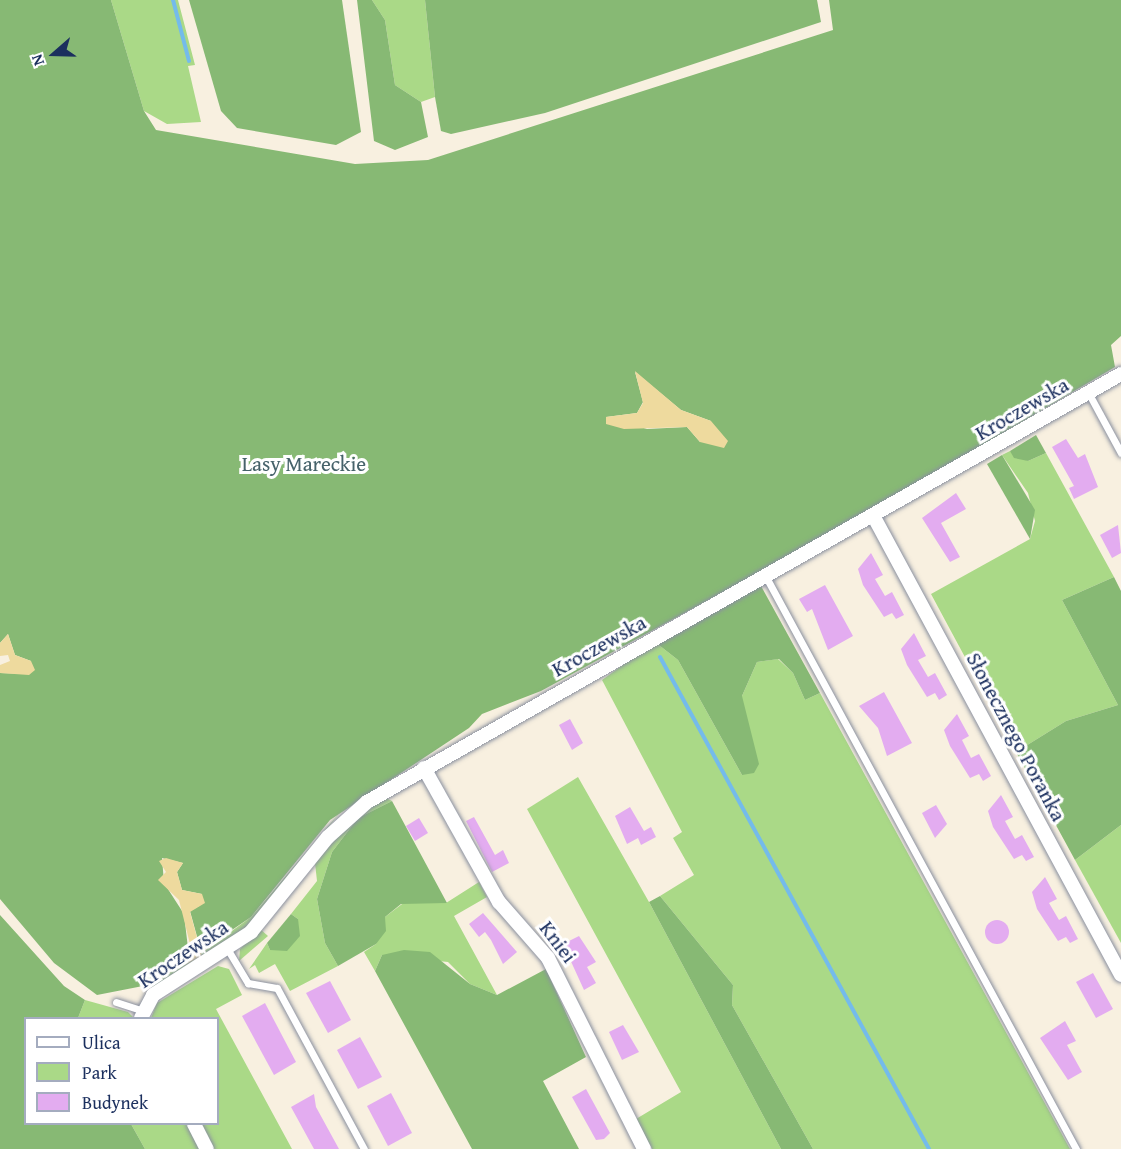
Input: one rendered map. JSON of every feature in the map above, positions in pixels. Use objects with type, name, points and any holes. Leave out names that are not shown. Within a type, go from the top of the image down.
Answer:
[{"type":"street","name":"Kroczewska","points":[[141,1014],[153,995],[228,950],[251,932],[346,818],[424,768],[874,519],[1121,374]]},
{"type":"street","name":"Słonecznego Poranka","points":[[874,519],[1121,975]]},
{"type":"street","name":"Kniei","points":[[424,768],[499,902],[548,958],[644,1149]]},
{"type":"street","points":[[195,1125],[207,1149]]},
{"type":"lane","points":[[1089,394],[1121,453]]},
{"type":"lane","points":[[766,577],[1076,1149]]},
{"type":"lane","points":[[228,950],[248,983],[277,988],[364,1149]]},
{"type":"lane","points":[[116,1002],[141,1014]]},
{"type":"green space","name":"Lasy Mareckie","points":[[0,0],[111,0],[144,111],[156,130],[355,164],[428,160],[833,30],[829,0],[1121,0],[1121,336],[1111,345],[1115,367],[841,528],[541,691],[482,714],[469,728],[330,820],[251,917],[201,951],[190,911],[199,906],[202,894],[182,890],[177,872],[183,863],[162,858],[164,883],[184,914],[189,957],[143,986],[97,995],[54,963],[0,899],[0,673],[29,674],[31,661],[15,655],[8,634],[0,643]],"holes":[[[635,372],[681,410],[711,421],[700,442],[687,427],[647,429],[606,417],[637,413],[643,402]]]},
{"type":"green space","points":[[111,0],[178,0],[195,65],[188,66],[201,122],[167,124],[144,111]]},
{"type":"green space","points":[[189,0],[342,0],[361,132],[336,145],[237,128],[221,111]]},
{"type":"green space","points":[[357,0],[372,0],[385,20],[395,85],[421,102],[428,137],[395,150],[374,141]]},
{"type":"green space","points":[[372,0],[425,0],[435,97],[421,102],[395,85],[385,20]]},
{"type":"green space","points":[[425,0],[817,0],[821,22],[545,113],[451,134],[441,131],[435,97]]},
{"type":"green space","points":[[1036,435],[1046,453],[1028,461],[1014,458],[1010,451]]},
{"type":"green space","points":[[1010,451],[1028,461],[1046,453],[1114,577],[1062,600],[1118,705],[1066,721],[1016,752],[931,594],[1030,539],[1035,521],[1028,493],[1002,455]]},
{"type":"green space","points":[[1002,455],[1035,510],[1030,539],[987,464]]},
{"type":"green space","points":[[1114,577],[1121,591],[1121,825],[1075,860],[1016,752],[1066,721],[1118,705],[1062,600]]},
{"type":"green space","points":[[761,586],[820,693],[805,700],[793,673],[779,659],[757,662],[742,696],[759,764],[754,773],[742,775],[678,660],[655,642]]},
{"type":"green space","points":[[655,642],[678,660],[742,775],[742,696],[757,662],[778,659],[793,673],[805,700],[820,693],[1070,1149],[813,1149],[732,1005],[733,985],[660,896],[694,875],[673,838],[682,832],[602,680]]},
{"type":"green space","points":[[578,777],[649,902],[781,1149],[652,1149],[636,1119],[681,1092],[527,809]]},
{"type":"green space","points":[[384,797],[392,801],[358,818],[332,852],[317,899],[325,943],[338,966],[290,991],[275,964],[259,973],[255,965],[249,969],[267,943],[270,950],[298,919],[291,914],[317,881],[315,863],[343,828]]},
{"type":"green space","points":[[392,801],[447,903],[401,904],[385,917],[386,931],[376,944],[338,966],[325,943],[317,899],[332,852],[358,818]]},
{"type":"green space","points":[[342,810],[244,932],[152,988],[150,982],[195,958],[251,917]]},
{"type":"green space","points":[[1121,825],[1121,943],[1075,860]]},
{"type":"green space","points":[[479,882],[487,897],[454,916],[497,995],[470,984],[448,962],[382,955],[375,971],[364,952],[376,944],[385,917],[406,901],[446,903]]},
{"type":"green space","points":[[660,896],[733,985],[732,1005],[813,1149],[781,1149],[649,902]]},
{"type":"green space","points":[[291,914],[298,919],[300,936],[287,951],[270,950],[267,943]]},
{"type":"green space","points":[[0,915],[64,986],[85,1000],[78,1017],[24,1017],[24,1125],[132,1125],[145,1149],[0,1149]]},
{"type":"green space","points":[[260,929],[268,936],[239,961],[240,949]]},
{"type":"green space","points":[[404,950],[430,952],[470,984],[497,995],[546,969],[586,1057],[543,1081],[579,1149],[472,1149],[375,971],[382,955]]},
{"type":"green space","points":[[218,966],[229,969],[242,995],[216,1009],[292,1149],[214,1149],[201,1125],[219,1125],[219,1017],[151,1017],[157,1003]]},
{"type":"green space","points":[[85,1000],[128,1012],[133,1017],[78,1017]]},
{"type":"green space","points":[[132,1125],[189,1125],[202,1149],[145,1149]]},
{"type":"sand","points":[[635,371],[681,410],[711,421],[728,441],[724,448],[700,442],[687,427],[624,429],[606,424],[606,417],[637,413],[643,403]]},
{"type":"sand","points":[[8,634],[15,655],[31,661],[35,670],[29,675],[0,673],[0,665],[10,661],[8,655],[0,656],[0,643]]},
{"type":"sand","points":[[166,858],[183,863],[177,872],[182,890],[202,894],[205,903],[190,912],[202,956],[167,974],[189,957],[191,948],[179,900],[158,880],[166,872],[159,861]]},
{"type":"building","points":[[1066,439],[1078,458],[1085,454],[1098,487],[1074,499],[1069,488],[1074,486],[1052,447]]},
{"type":"building","points":[[956,493],[966,509],[941,523],[960,557],[950,562],[922,518]]},
{"type":"building","points":[[1118,525],[1121,553],[1112,558],[1100,535]]},
{"type":"building","points":[[871,553],[883,575],[875,579],[885,596],[892,592],[904,615],[896,619],[892,613],[884,617],[863,585],[858,569]]},
{"type":"building","points":[[825,585],[853,636],[828,650],[812,609],[807,612],[799,599]]},
{"type":"building","points":[[914,633],[926,656],[918,660],[928,677],[935,673],[947,695],[939,700],[935,693],[927,697],[907,665],[901,649]]},
{"type":"building","points":[[884,692],[912,743],[887,756],[878,728],[859,706]]},
{"type":"building","points":[[957,714],[969,736],[962,740],[971,758],[979,754],[991,776],[983,781],[979,774],[970,778],[950,746],[944,730]]},
{"type":"building","points":[[570,719],[583,743],[572,750],[559,725]]},
{"type":"building","points":[[1001,795],[1013,817],[1005,821],[1015,839],[1022,835],[1034,857],[1026,861],[1022,855],[1014,859],[993,827],[988,811]]},
{"type":"building","points":[[936,805],[947,824],[935,838],[922,813]]},
{"type":"building","points":[[630,807],[644,831],[651,827],[656,837],[641,845],[638,838],[627,844],[615,816]]},
{"type":"building","points":[[474,817],[495,855],[503,850],[509,863],[492,872],[466,821]]},
{"type":"building","points":[[419,818],[428,833],[415,841],[406,826]]},
{"type":"building","points":[[1045,877],[1057,899],[1049,903],[1059,920],[1066,916],[1078,939],[1070,943],[1066,937],[1058,941],[1037,909],[1032,892]]},
{"type":"building","points":[[483,913],[517,952],[503,964],[485,932],[479,937],[469,924]]},
{"type":"building","points":[[997,920],[1005,924],[1009,932],[1005,940],[997,944],[989,940],[985,932],[989,924]]},
{"type":"building","points":[[579,936],[596,962],[587,967],[596,983],[584,990],[563,944]]},
{"type":"building","points":[[1093,973],[1113,1009],[1096,1018],[1076,982]]},
{"type":"building","points":[[330,981],[351,1020],[328,1033],[306,993]]},
{"type":"building","points":[[265,1003],[296,1062],[274,1075],[242,1016]]},
{"type":"building","points":[[1065,1021],[1076,1041],[1067,1045],[1082,1072],[1068,1080],[1040,1038]]},
{"type":"building","points":[[623,1025],[639,1052],[622,1060],[609,1032]]},
{"type":"building","points":[[360,1037],[382,1077],[358,1089],[337,1050]]},
{"type":"building","points":[[586,1089],[610,1133],[604,1139],[596,1140],[572,1097]]},
{"type":"building","points":[[391,1093],[412,1133],[388,1146],[367,1106]]},
{"type":"building","points":[[314,1094],[316,1107],[339,1149],[314,1149],[291,1107]]},
{"type":"waterway","points":[[173,0],[189,61]]},
{"type":"waterway","points":[[660,657],[929,1149]]}]
